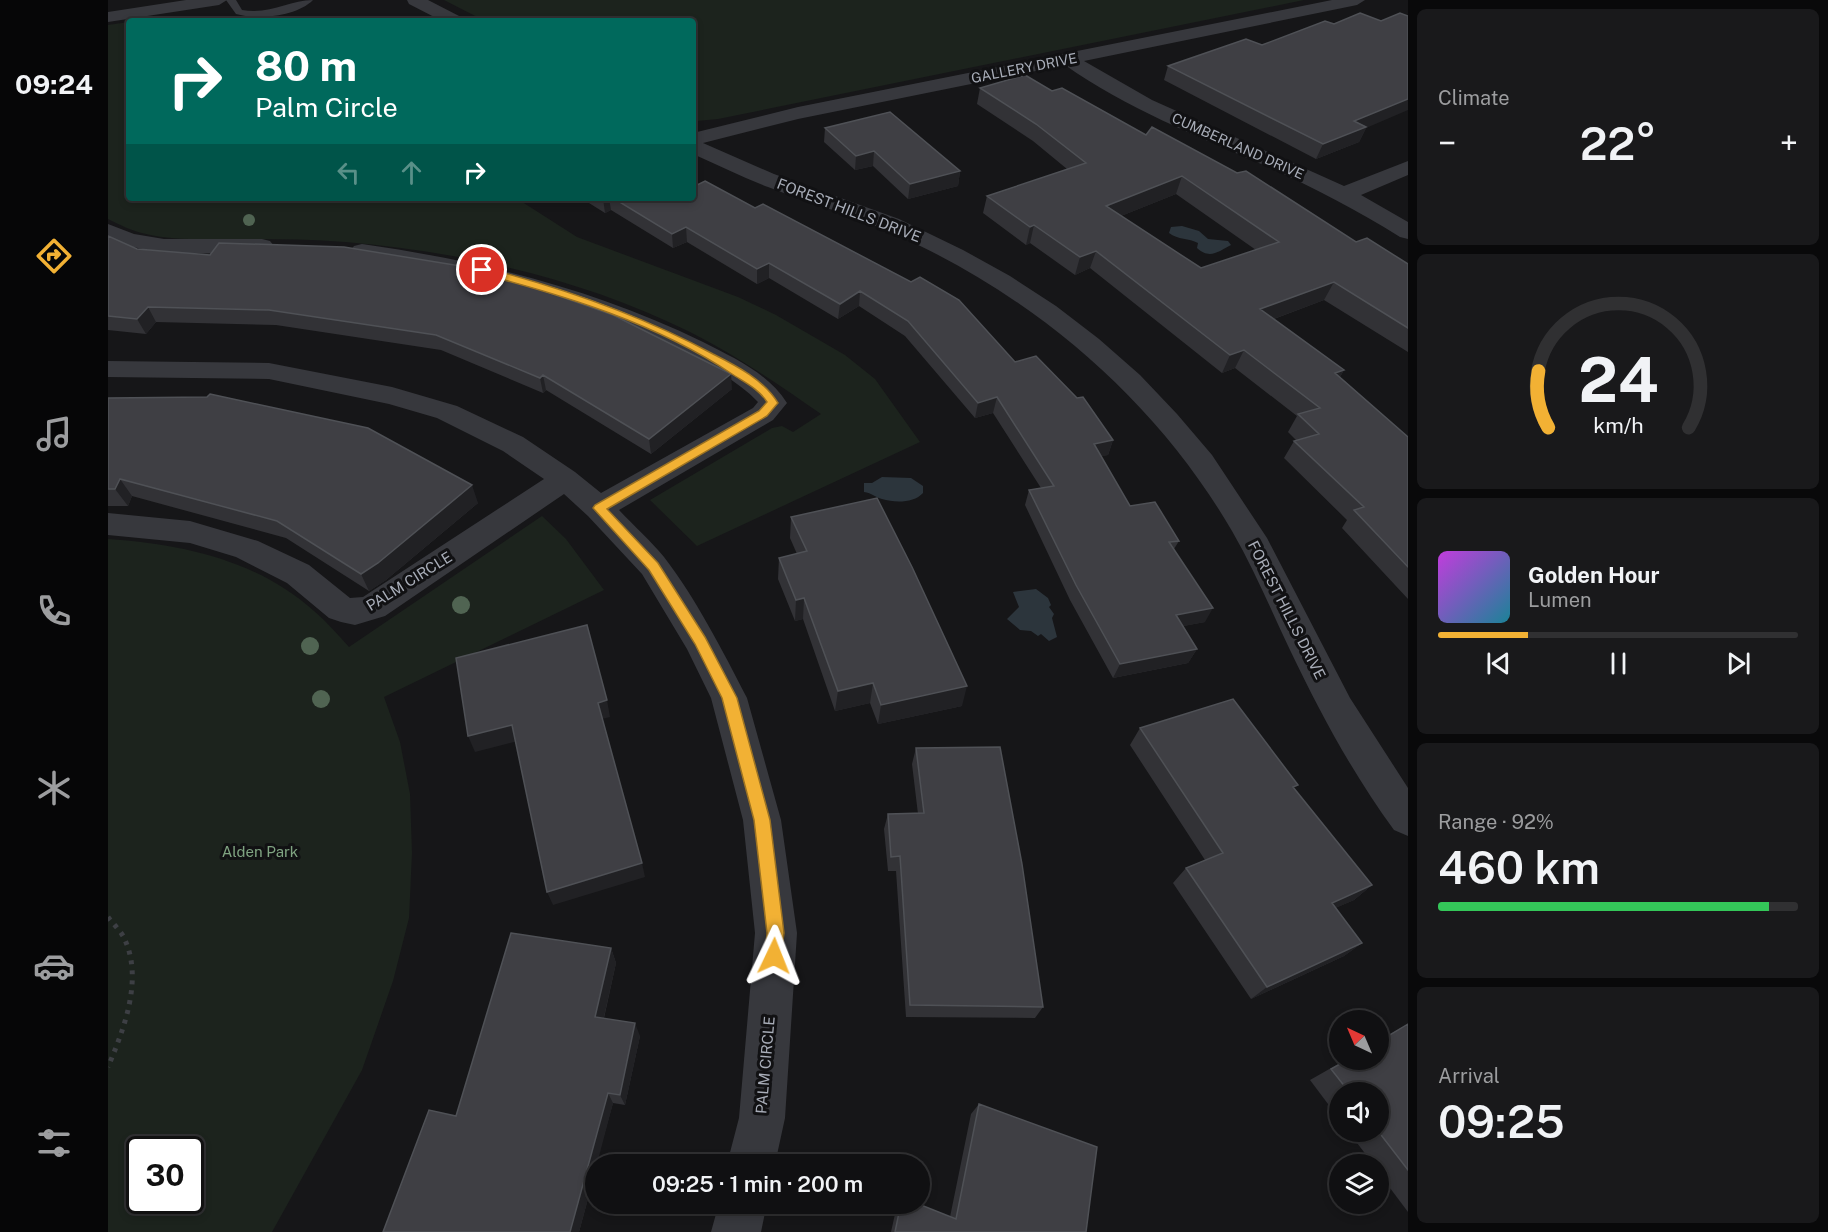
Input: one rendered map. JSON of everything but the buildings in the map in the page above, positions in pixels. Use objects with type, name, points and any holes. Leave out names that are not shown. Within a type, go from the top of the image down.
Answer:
[{"type":"street","points":[[108,17],[219,0]]},
{"type":"street","points":[[415,0],[449,18]]},
{"type":"street","name":"GALLERY DRIVE","points":[[696,138],[798,113],[1357,0]]},
{"type":"street","name":"CUMBERLAND DRIVE","points":[[1069,59],[1094,78],[1129,97],[1344,194],[1408,232]]},
{"type":"street","name":"FOREST HILLS DRIVE","points":[[696,147],[734,166],[876,217],[947,250],[987,272],[1031,301],[1117,370],[1191,446],[1232,505],[1270,570],[1316,669],[1351,733],[1408,818]]},
{"type":"street","points":[[1344,194],[1408,167]]},
{"type":"street","points":[[108,231],[151,245],[283,247]]},
{"type":"street","points":[[342,250],[411,257],[465,267],[567,293],[673,336],[726,365],[766,392],[773,403],[763,414],[599,508]]},
{"type":"street","name":"PALM CIRCLE","points":[[108,369],[269,371],[392,396],[447,412],[513,444],[565,479],[599,508],[654,566],[700,641],[729,698],[762,820],[776,933],[762,1118],[753,1154]]},
{"type":"street","name":"PALM CIRCLE","points":[[108,524],[190,532],[248,549],[298,574],[341,609],[355,612],[373,607],[565,479]]},
{"type":"street","points":[[736,1232],[740,1214]]},
{"type":"lane","points":[[231,0],[233,7],[240,13],[258,14],[291,9],[308,0]]},
{"type":"path","points":[[108,917],[124,939],[134,979],[119,1040],[108,1067]]},
{"type":"green space","points":[[444,0],[1304,0],[718,119],[696,121],[696,18],[479,18]]},
{"type":"green space","points":[[126,22],[126,201],[521,201],[577,237],[738,297],[776,315],[845,355],[875,379],[920,442],[697,546],[650,500],[772,428],[782,426],[793,432],[821,414],[741,360],[690,332],[608,297],[522,271],[434,253],[345,242],[168,238],[136,231],[108,219],[108,25]]},
{"type":"green space","name":"Alden Park","points":[[542,516],[566,539],[604,590],[384,697],[400,742],[410,794],[412,853],[409,918],[393,981],[362,1070],[272,1232],[108,1232],[108,539],[163,545],[243,567],[292,593],[349,647]]},
{"type":"shaded area","points":[[1182,226],[1199,231],[1208,239],[1228,241],[1231,245],[1210,254],[1202,252],[1197,248],[1198,243],[1169,233],[1171,227]]},
{"type":"shaded area","points":[[882,477],[911,478],[923,486],[923,493],[915,499],[893,501],[864,492],[864,483],[872,483]]},
{"type":"shaded area","points":[[1036,589],[1048,598],[1051,605],[1049,607],[1054,614],[1052,618],[1057,637],[1049,641],[1041,634],[1038,636],[1031,631],[1020,630],[1007,619],[1019,607],[1013,592]]},
{"type":"route","points":[[482,270],[567,293],[673,336],[726,365],[766,392],[773,403],[763,414],[599,508],[654,566],[700,641],[729,698],[762,820],[776,933],[774,956]]}]
